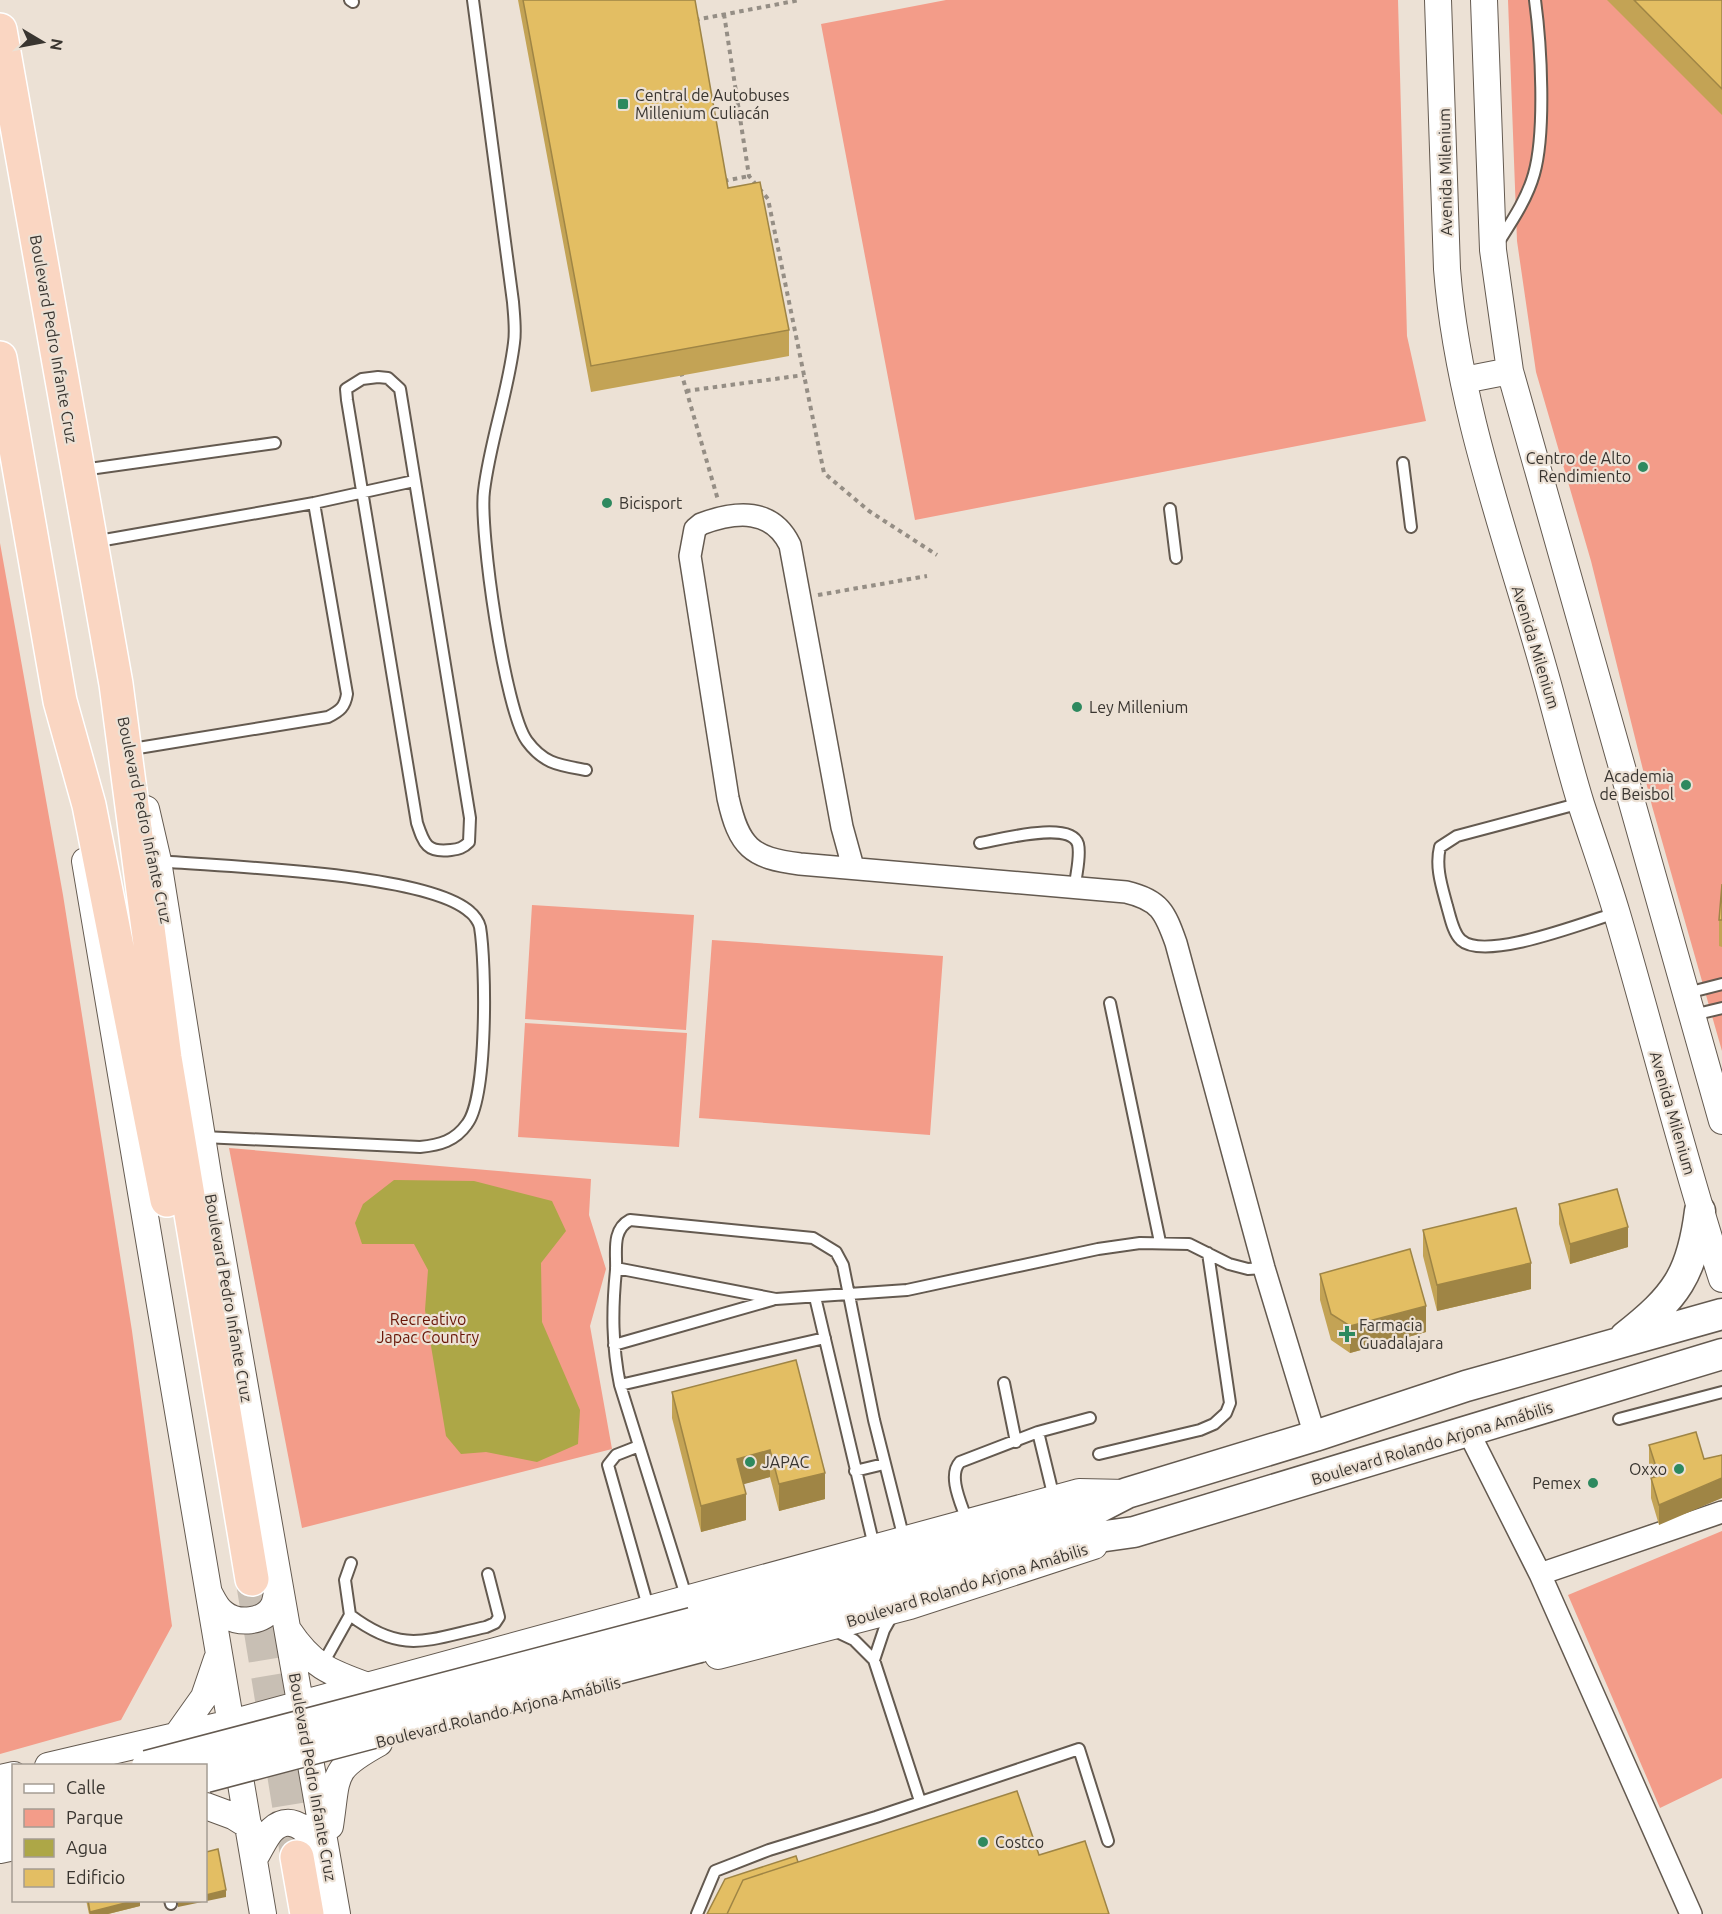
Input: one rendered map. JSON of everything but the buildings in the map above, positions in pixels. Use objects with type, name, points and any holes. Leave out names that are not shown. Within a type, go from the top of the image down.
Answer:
[{"type":"highway","name":"Boulevard Pedro Infante Cruz","points":[[0,30],[116,684],[165,1058],[242,1585]]},
{"type":"highway","name":"Boulevard Pedro Infante Cruz","points":[[0,358],[60,701],[89,805],[242,1585]]},
{"type":"highway","name":"Boulevard Pedro Infante Cruz","points":[[285,1914],[296,1856]]},
{"type":"highway","name":"Boulevard Pedro Infante Cruz","points":[[296,1856],[307,1914]]},
{"type":"main road","points":[[1617,1342],[1653,1313],[1682,1280],[1695,1248],[1700,1211]]},
{"type":"main road","points":[[155,1764],[693,1623],[1098,1508],[1127,1493],[1315,1436],[1466,1386],[1722,1314]]},
{"type":"main road","name":"Boulevard Rolando Arjona Amábilis","points":[[1134,1532],[1469,1433],[1722,1354]]},
{"type":"main road","points":[[1051,1521],[1134,1532]]},
{"type":"main road","points":[[207,1777],[693,1623]]},
{"type":"street","name":"Avenida Milenium","points":[[1438,0],[1443,90],[1447,269],[1450,310],[1464,380],[1504,540],[1581,803],[1617,913],[1700,1211],[1722,1279]]},
{"type":"street","points":[[1484,0],[1493,250],[1510,371],[1722,1121]]},
{"type":"street","points":[[1464,380],[1510,371]]},
{"type":"street","points":[[853,867],[842,827],[802,598],[790,545],[776,524],[766,518],[752,515],[723,518],[701,524],[694,529],[690,555],[734,824],[755,853],[780,861],[1075,886],[1145,896],[1159,906],[1168,920],[1176,943],[1264,1268],[1315,1436]]},
{"type":"street","name":"Boulevard Pedro Infante Cruz","points":[[116,684],[158,861],[202,1137],[242,1585],[216,1635],[240,1780],[249,1826],[296,1856],[337,1914]]},
{"type":"street","points":[[1469,1433],[1540,1574],[1691,1914]]},
{"type":"street","points":[[1540,1574],[1722,1512]]},
{"type":"street","points":[[57,1764],[231,1723],[649,1610],[693,1623],[874,1546],[967,1521],[1051,1521]]},
{"type":"street","name":"Boulevard Rolando Arjona Amábilis","points":[[207,1791],[310,1761],[910,1606],[1134,1532]]},
{"type":"street","name":"Boulevard Pedro Infante Cruz","points":[[242,1585],[286,1626],[310,1761],[296,1856],[264,1914]]},
{"type":"street","points":[[286,1626],[298,1645],[321,1667],[333,1674],[369,1686]]},
{"type":"street","points":[[177,1736],[197,1710],[212,1680],[217,1660],[216,1635]]},
{"type":"street","points":[[296,1856],[334,1793],[341,1770],[350,1759],[379,1743]]},
{"type":"street","points":[[207,1806],[233,1816],[249,1826]]},
{"type":"lane","points":[[473,0],[513,302],[514,341],[484,493],[487,546],[505,676],[515,720],[534,750],[548,763],[586,770]]},
{"type":"lane","points":[[1493,250],[1523,202],[1534,175],[1540,149],[1539,29],[1535,0]]},
{"type":"lane","points":[[388,378],[400,389],[414,481],[470,818],[469,842],[460,849],[437,852],[429,847],[417,823],[362,491],[346,389],[362,379],[388,378]]},
{"type":"lane","points":[[77,471],[275,443]]},
{"type":"lane","points":[[1403,463],[1411,527]]},
{"type":"lane","points":[[90,542],[314,502],[414,481]]},
{"type":"lane","points":[[132,749],[328,717],[340,711],[347,694],[314,502]]},
{"type":"lane","points":[[1170,509],[1176,558]]},
{"type":"lane","points":[[1581,803],[1457,836],[1440,848],[1437,859],[1438,869],[1452,922],[1460,939],[1474,947],[1487,947],[1511,944],[1617,913]]},
{"type":"lane","points":[[980,843],[1051,831],[1071,835],[1077,842],[1079,852],[1075,886]]},
{"type":"lane","points":[[158,861],[353,878],[424,890],[470,912],[480,924],[484,998],[478,1099],[469,1123],[456,1137],[441,1144],[420,1146],[202,1137]]},
{"type":"lane","points":[[1690,1004],[1722,984]]},
{"type":"lane","points":[[1110,1003],[1160,1242]]},
{"type":"lane","points":[[1690,1004],[1722,1008]]},
{"type":"lane","points":[[693,1623],[620,1385],[611,1319],[618,1232],[630,1220],[813,1238],[836,1252],[843,1265],[884,1464],[904,1539]]},
{"type":"lane","points":[[614,1346],[639,1336],[776,1299],[907,1290],[1098,1249],[1160,1242],[1189,1244],[1238,1266],[1264,1268]]},
{"type":"lane","points":[[1099,1454],[1200,1430],[1214,1424],[1226,1413],[1230,1403],[1228,1379],[1208,1253]]},
{"type":"lane","points":[[616,1268],[776,1299]]},
{"type":"lane","points":[[815,1297],[874,1546]]},
{"type":"lane","points":[[620,1385],[825,1338]]},
{"type":"lane","points":[[1005,1383],[1016,1442]]},
{"type":"lane","points":[[1619,1419],[1722,1392]]},
{"type":"lane","points":[[967,1521],[956,1483],[955,1467],[960,1462],[1038,1432],[1090,1418]]},
{"type":"lane","points":[[1038,1432],[1051,1521]]},
{"type":"lane","points":[[639,1446],[616,1455],[608,1465],[649,1610]]},
{"type":"lane","points":[[855,1471],[884,1464]]},
{"type":"lane","points":[[321,1667],[350,1615],[345,1580],[351,1563]]},
{"type":"lane","points":[[350,1615],[376,1633],[404,1642],[486,1627],[495,1623],[499,1617],[488,1574]]},
{"type":"lane","points":[[874,1660],[892,1615],[910,1606]]},
{"type":"lane","points":[[827,1628],[854,1640],[874,1660],[920,1801]]},
{"type":"lane","points":[[697,1914],[715,1871],[769,1850],[1079,1749],[1107,1841]]},
{"type":"path","points":[[690,21],[800,0]]},
{"type":"path","points":[[724,14],[749,176],[768,199],[824,472],[869,511],[937,555]]},
{"type":"path","points":[[716,183],[749,176]]},
{"type":"path","points":[[680,365],[723,518]]},
{"type":"path","points":[[686,391],[804,375]]},
{"type":"path","points":[[802,598],[927,576]]},
{"type":"green space","points":[[946,0],[1398,0],[1407,336],[1426,421],[915,520],[821,24]]},
{"type":"green space","name":"Centro de Alto Rendimiento","points":[[1508,0],[1722,0],[1722,1051],[1652,806],[1591,561],[1536,372],[1517,241]]},
{"type":"green space","points":[[0,543],[63,895],[132,1331],[172,1626],[121,1720],[0,1754]]},
{"type":"green space","points":[[532,905],[694,915],[686,1030],[525,1019]]},
{"type":"green space","points":[[712,940],[943,956],[930,1135],[699,1118]]},
{"type":"green space","points":[[525,1023],[687,1033],[679,1147],[518,1137]]},
{"type":"green space","name":"Recreativo Japac Country","points":[[229,1148],[591,1179],[589,1215],[606,1269],[590,1326],[612,1449],[302,1528]]},
{"type":"green space","points":[[1722,1531],[1722,1778],[1660,1808],[1568,1595]]},
{"type":"water","points":[[394,1180],[474,1181],[552,1201],[566,1231],[541,1263],[542,1322],[580,1410],[578,1444],[537,1462],[486,1452],[461,1454],[446,1436],[425,1310],[428,1270],[414,1244],[362,1244],[355,1223],[363,1204]]},
{"type":"tunnel","points":[[252,1579],[297,1857]]},
{"type":"place","name":"Central de Autobuses Millenium Culiacán","points":[[623,104]]},
{"type":"place","name":"Centro de Alto Rendimiento","points":[[1643,467]]},
{"type":"place","name":"Bicisport","points":[[607,503]]},
{"type":"place","name":"Ley Millenium","points":[[1077,707]]},
{"type":"place","name":"Academia de Beisbol","points":[[1686,785]]},
{"type":"place","name":"Farmacia Guadalajara","points":[[1347,1334]]},
{"type":"place","name":"JAPAC","points":[[750,1462]]},
{"type":"place","name":"Oxxo","points":[[1679,1469]]},
{"type":"place","name":"Pemex","points":[[1593,1483]]},
{"type":"place","name":"Costco","points":[[983,1842]]}]
